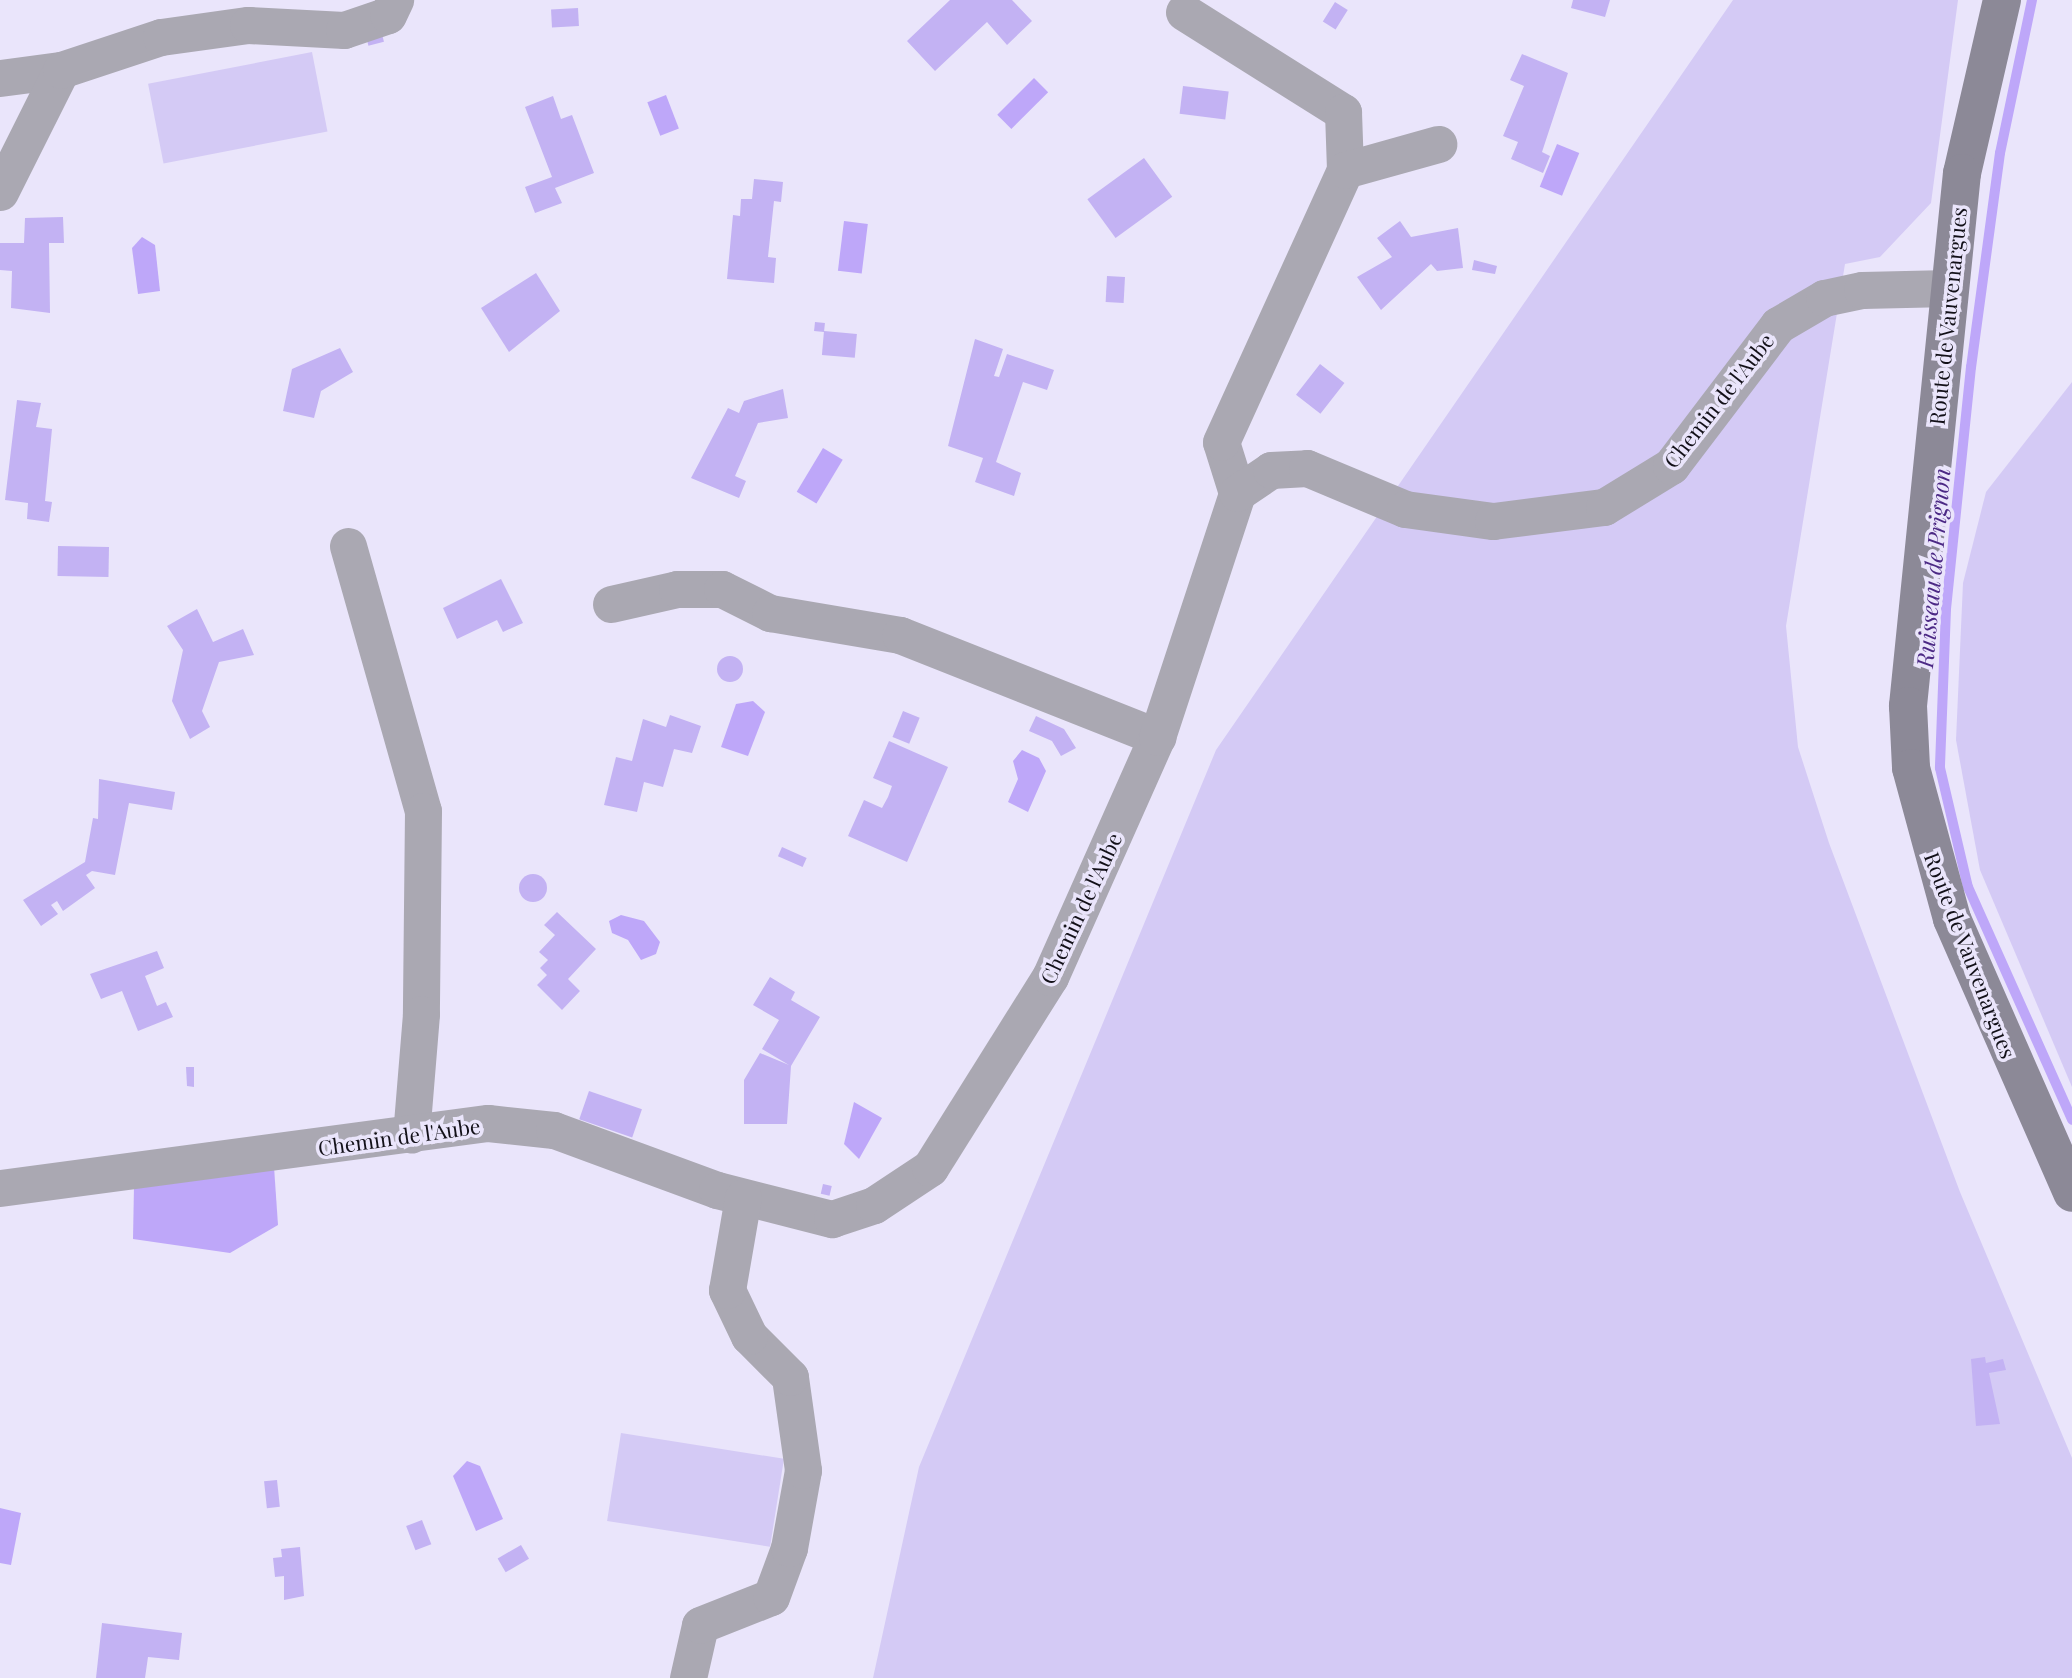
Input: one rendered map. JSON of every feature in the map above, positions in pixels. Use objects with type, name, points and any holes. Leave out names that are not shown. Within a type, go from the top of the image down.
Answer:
[{"type":"main road","name":"Route de Vauvenargues","points":[[2002,0],[1962,173],[1908,706],[1912,768],[1952,919],[2072,1193]]},
{"type":"street","points":[[0,78],[61,70],[161,37],[248,25],[344,30],[388,15],[395,0]]},
{"type":"street","points":[[1184,12],[1343,113],[1345,170],[1221,442],[1237,493]]},
{"type":"street","points":[[0,192],[61,70]]},
{"type":"street","points":[[1345,170],[1438,144]]},
{"type":"street","name":"Chemin de l'Aube","points":[[0,1188],[488,1123],[554,1130],[743,1197],[832,1219],[874,1205],[930,1168],[1050,978],[1157,737],[1237,493],[1271,470],[1307,468],[1405,509],[1493,521],[1605,507],[1671,467],[1777,325],[1837,295],[1949,288]]},
{"type":"street","points":[[348,546],[423,811],[421,1014],[411,1135]]},
{"type":"street","points":[[611,604],[677,589],[722,589],[770,613],[900,635],[1157,737]]},
{"type":"street","points":[[688,1678],[699,1625],[771,1597],[789,1548],[803,1470],[790,1377],[749,1336],[727,1290],[743,1197]]},
{"type":"shaded area","points":[[1733,0],[1958,0],[1931,203],[1880,257],[1845,264],[1786,626],[1798,747],[1829,843],[1960,1192],[2072,1458],[2072,1678],[873,1678],[919,1467],[1216,750]]},
{"type":"shaded area","points":[[312,52],[327,132],[164,163],[148,84]]},
{"type":"shaded area","points":[[1034,78],[1048,92],[1011,129],[997,115]]},
{"type":"shaded area","points":[[666,95],[679,129],[660,136],[647,102]]},
{"type":"shaded area","points":[[1557,144],[1579,153],[1562,196],[1540,187]]},
{"type":"shaded area","points":[[844,221],[868,224],[862,274],[838,271]]},
{"type":"shaded area","points":[[142,237],[155,245],[160,291],[138,294],[132,248]]},
{"type":"shaded area","points":[[2072,382],[2072,1087],[1980,870],[1956,740],[1963,583],[1986,492]]},
{"type":"shaded area","points":[[823,448],[843,460],[816,504],[797,492]]},
{"type":"shaded area","points":[[753,701],[765,712],[748,756],[721,747],[736,704]]},
{"type":"shaded area","points":[[1022,750],[1039,758],[1046,771],[1028,812],[1008,802],[1018,779],[1013,761]]},
{"type":"shaded area","points":[[621,915],[644,921],[660,942],[656,954],[641,960],[628,940],[612,933],[609,921]]},
{"type":"shaded area","points":[[854,1102],[882,1118],[859,1159],[844,1144]]},
{"type":"shaded area","points":[[274,1167],[278,1225],[230,1253],[133,1239],[134,1186]]},
{"type":"shaded area","points":[[621,1433],[784,1459],[770,1547],[607,1521]]},
{"type":"shaded area","points":[[467,1461],[480,1466],[503,1519],[476,1531],[453,1476]]},
{"type":"shaded area","points":[[0,1508],[21,1513],[11,1565],[0,1563]]},
{"type":"building","points":[[950,0],[1012,0],[1032,21],[1007,45],[987,22],[935,71],[907,41]]},
{"type":"building","points":[[1573,0],[1610,0],[1605,17],[1571,8]]},
{"type":"building","points":[[1335,2],[1348,10],[1336,29],[1323,22]]},
{"type":"building","points":[[578,8],[579,26],[552,27],[551,9]]},
{"type":"building","points":[[382,34],[384,42],[368,46],[366,38]]},
{"type":"building","points":[[1522,54],[1568,73],[1542,152],[1550,156],[1543,173],[1511,159],[1518,142],[1503,136],[1524,86],[1510,80]]},
{"type":"building","points":[[1183,86],[1229,92],[1225,119],[1180,114]]},
{"type":"building","points":[[553,96],[561,119],[572,115],[594,173],[555,188],[562,203],[535,213],[525,187],[552,177],[525,107]]},
{"type":"building","points":[[1144,158],[1172,197],[1116,238],[1087,199]]},
{"type":"building","points":[[754,179],[783,182],[781,202],[774,201],[768,257],[776,258],[774,283],[727,279],[733,215],[740,216],[741,199],[752,199]]},
{"type":"building","points":[[63,217],[64,243],[49,243],[50,313],[11,308],[12,271],[0,270],[0,243],[24,243],[25,218]]},
{"type":"building","points":[[1400,221],[1411,237],[1458,228],[1463,268],[1437,271],[1431,264],[1381,310],[1357,277],[1392,257],[1377,238]]},
{"type":"building","points":[[1474,260],[1497,266],[1495,274],[1472,270]]},
{"type":"building","points":[[536,273],[560,311],[509,352],[481,308]]},
{"type":"building","points":[[1107,276],[1125,277],[1124,303],[1106,302]]},
{"type":"building","points":[[815,322],[825,323],[824,332],[814,331]]},
{"type":"building","points":[[824,331],[857,334],[855,358],[822,355]]},
{"type":"building","points":[[975,339],[1003,349],[994,376],[999,377],[1007,354],[1054,370],[1047,390],[1023,382],[996,462],[1021,473],[1014,496],[975,482],[983,458],[948,446]]},
{"type":"building","points":[[340,348],[353,372],[321,391],[314,418],[283,411],[292,369]]},
{"type":"building","points":[[1320,364],[1344,383],[1320,414],[1296,395]]},
{"type":"building","points":[[783,389],[788,418],[758,423],[735,476],[746,481],[739,498],[691,478],[728,408],[739,413],[744,401]]},
{"type":"building","points":[[17,400],[41,403],[36,427],[52,429],[45,501],[52,502],[49,522],[27,519],[28,503],[5,500]]},
{"type":"building","points":[[58,546],[109,547],[108,577],[57,576]]},
{"type":"building","points":[[501,579],[523,623],[503,632],[497,620],[457,639],[443,608]]},
{"type":"building","points":[[197,609],[213,642],[243,629],[254,655],[219,662],[202,711],[210,727],[190,739],[172,701],[183,650],[167,626]]},
{"type":"building","points":[[730,656],[739,660],[743,669],[739,678],[730,682],[721,678],[717,669],[721,660]]},
{"type":"building","points":[[903,711],[920,718],[909,744],[893,737]]},
{"type":"building","points":[[670,715],[701,726],[692,753],[674,749],[663,787],[644,782],[637,812],[604,805],[616,757],[632,761],[643,719],[666,727]]},
{"type":"building","points":[[1036,716],[1064,729],[1076,748],[1061,756],[1052,741],[1029,731]]},
{"type":"building","points":[[889,741],[948,767],[907,862],[848,836],[864,800],[882,808],[888,797],[892,786],[873,778]]},
{"type":"building","points":[[99,779],[175,792],[172,810],[129,803],[115,875],[92,871],[86,875],[95,888],[63,911],[57,901],[51,905],[58,914],[41,926],[23,900],[85,862],[93,818],[98,819]]},
{"type":"building","points":[[782,847],[807,858],[803,867],[778,856]]},
{"type":"building","points":[[533,874],[543,878],[547,888],[543,898],[533,902],[523,898],[519,888],[523,878]]},
{"type":"building","points":[[557,912],[596,949],[568,979],[580,991],[562,1010],[537,985],[547,975],[540,968],[548,960],[539,952],[555,935],[544,925]]},
{"type":"building","points":[[157,951],[164,968],[145,976],[157,1006],[166,1002],[173,1017],[138,1031],[122,991],[101,999],[90,974]]},
{"type":"building","points":[[770,977],[795,992],[791,1000],[820,1017],[791,1066],[787,1124],[744,1124],[744,1080],[760,1053],[789,1065],[762,1049],[779,1020],[753,1005]]},
{"type":"building","points":[[186,1067],[194,1067],[194,1087],[187,1086]]},
{"type":"building","points":[[589,1091],[642,1109],[632,1138],[579,1119]]},
{"type":"building","points":[[823,1184],[832,1186],[830,1196],[821,1194]]},
{"type":"building","points":[[1985,1357],[1986,1363],[2003,1359],[2006,1370],[1989,1373],[2000,1424],[1976,1426],[1971,1359]]},
{"type":"building","points":[[277,1480],[280,1507],[267,1508],[264,1481]]},
{"type":"building","points":[[422,1520],[431,1544],[415,1550],[406,1526]]},
{"type":"building","points":[[521,1545],[529,1559],[506,1572],[498,1558]]},
{"type":"building","points":[[300,1547],[304,1596],[284,1600],[284,1576],[275,1577],[273,1558],[282,1557],[281,1549]]},
{"type":"building","points":[[102,1623],[182,1633],[179,1660],[148,1657],[145,1678],[96,1678]]},
{"type":"waterway","name":"Ruisseau de Prignon","points":[[2032,0],[2000,153],[1971,367],[1946,609],[1940,768],[1968,887],[2072,1120]]}]
